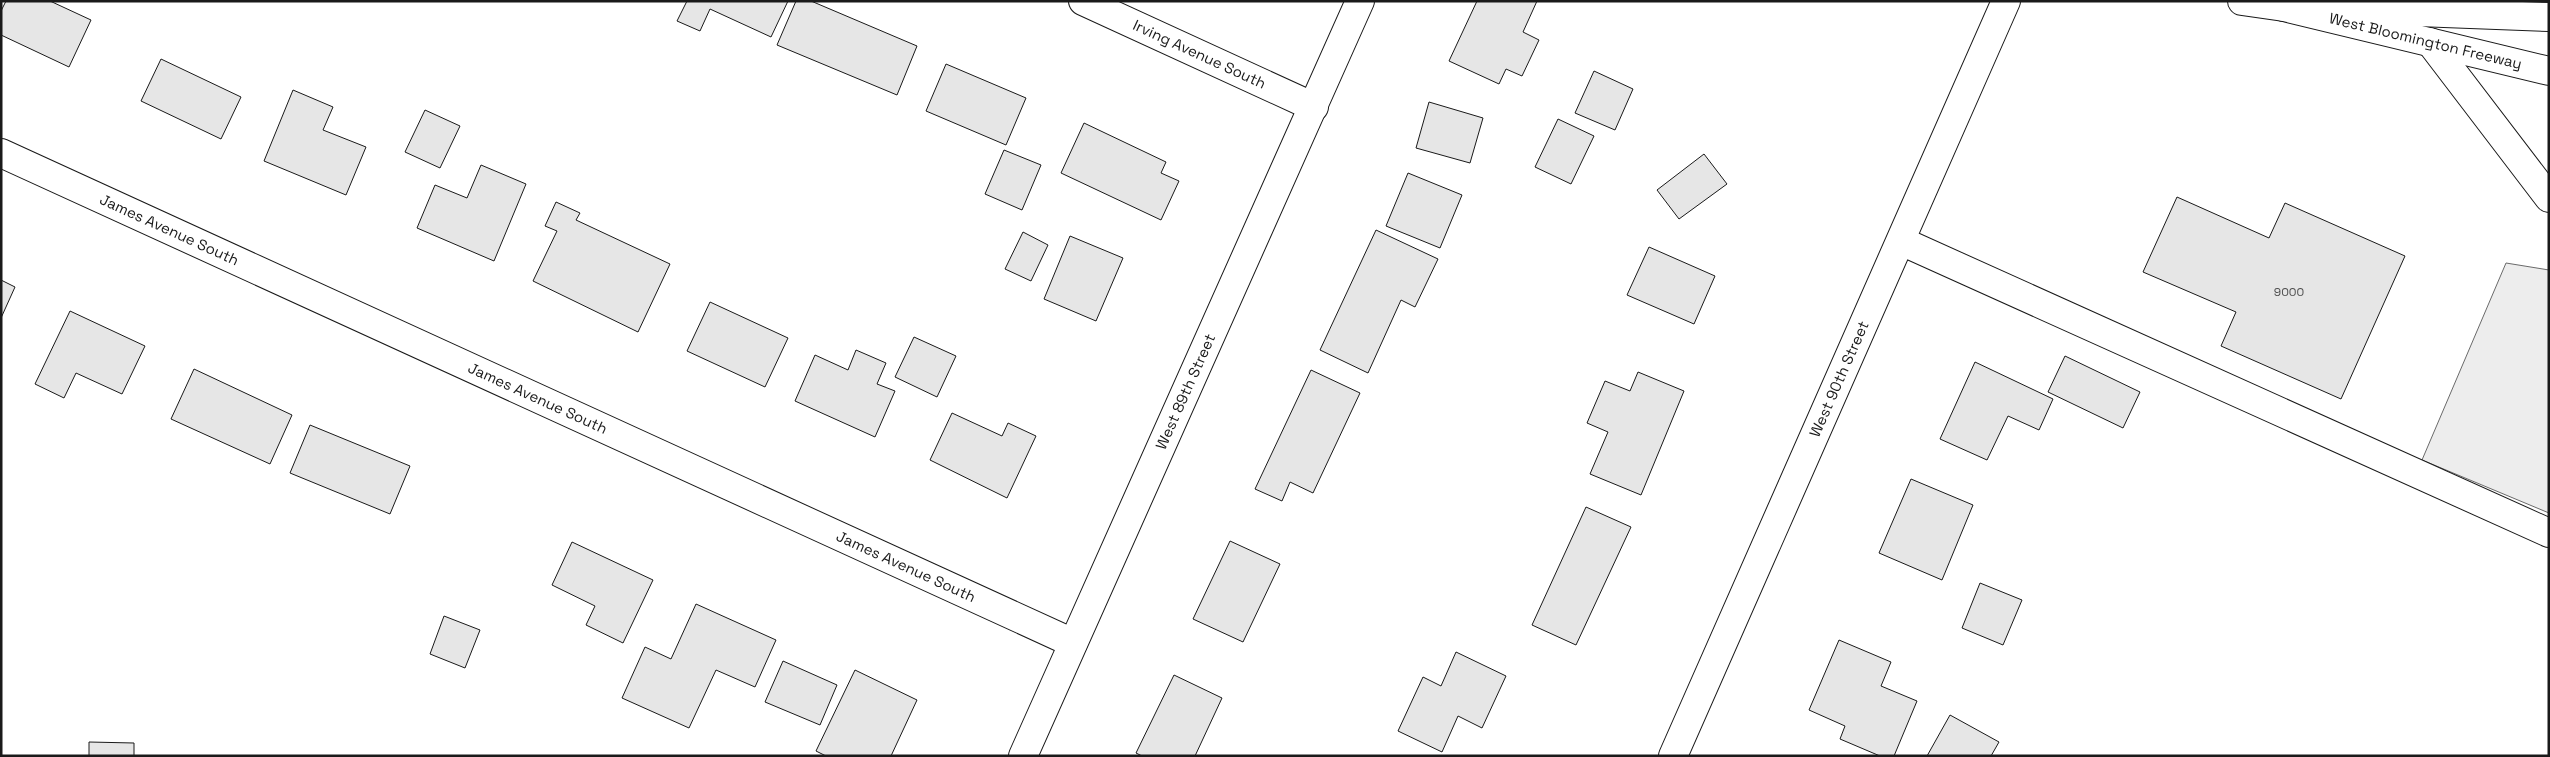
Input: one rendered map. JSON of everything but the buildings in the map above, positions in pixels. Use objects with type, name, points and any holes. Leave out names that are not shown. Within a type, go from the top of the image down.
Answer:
[{"type":"main road","name":"Irving Avenue South","points":[[1083,1],[1314,107]]},
{"type":"main road","name":"West 89th Street","points":[[1023,756],[1360,1]]},
{"type":"main road","name":"West 90th Street","points":[[1673,756],[2006,1]]},
{"type":"main road","name":"West Bloomington Freeway","points":[[2242,1],[2284,7],[2549,72]]},
{"type":"main road","points":[[2284,7],[2549,17]]},
{"type":"main road","points":[[2430,42],[2549,198]]},
{"type":"main road","name":"James Avenue South","points":[[1,153],[1073,643]]},
{"type":"main road","points":[[1901,241],[2549,533]]},
{"type":"shaded area","points":[[2506,263],[2549,270],[2549,513],[2422,460]]}]
